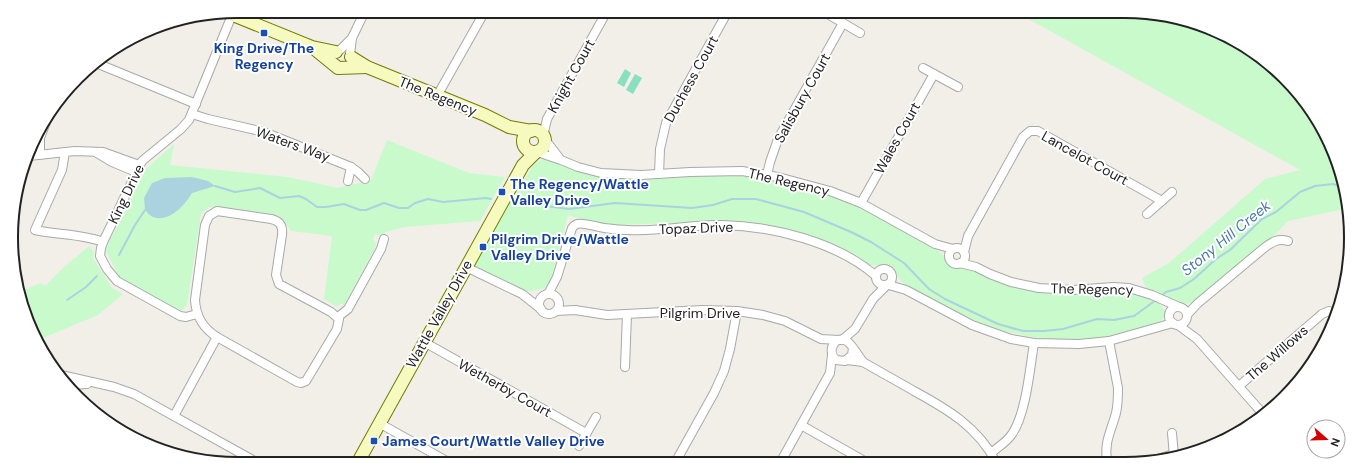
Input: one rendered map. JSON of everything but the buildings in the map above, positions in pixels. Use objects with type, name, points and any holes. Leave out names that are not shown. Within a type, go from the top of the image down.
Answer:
[{"type":"street","name":"King Drive","points":[[197,314],[186,317],[180,316],[117,281],[107,269],[100,256],[103,242],[142,161],[186,124],[192,114],[228,18]]},
{"type":"street","name":"The Regency","points":[[240,18],[367,67],[509,126],[538,134]]},
{"type":"street","points":[[343,58],[362,18]]},
{"type":"street","points":[[437,96],[481,18]]},
{"type":"street","name":"Knight Court","points":[[538,134],[603,18]]},
{"type":"street","name":"Duchess Court","points":[[659,174],[660,149],[666,123],[724,18]]},
{"type":"street","points":[[834,18],[860,33]]},
{"type":"street","name":"Salisbury Court","points":[[767,175],[778,139],[843,23]]},
{"type":"street","points":[[101,65],[196,104]]},
{"type":"street","points":[[923,68],[958,87]]},
{"type":"street","name":"Wales Court","points":[[861,203],[934,74]]},
{"type":"street","name":"Waters Way","points":[[192,114],[264,132],[351,166],[365,179]]},
{"type":"street","name":"The Regency","points":[[509,126],[524,145]]},
{"type":"street","name":"Lancelot Court","points":[[959,251],[1024,137],[1030,131],[1038,131],[1162,201]]},
{"type":"street","points":[[538,134],[545,142],[542,148],[536,152],[529,151],[524,145],[524,137],[538,134]]},
{"type":"street","points":[[538,134],[561,160]]},
{"type":"street","name":"Wattle Valley Drive","points":[[523,165],[524,145]]},
{"type":"street","points":[[35,155],[81,151],[108,153],[138,168]]},
{"type":"street","points":[[65,152],[62,170],[35,230],[51,234],[93,238],[103,242]]},
{"type":"street","name":"The Regency","points":[[536,152],[578,167],[601,173],[628,175],[742,171],[802,182],[861,203],[935,244],[959,251],[976,267]]},
{"type":"street","name":"Wattle Valley Drive","points":[[361,457],[523,165],[536,152]]},
{"type":"street","points":[[348,181],[351,166]]},
{"type":"street","points":[[1147,214],[1172,192]]},
{"type":"street","points":[[217,211],[271,219],[279,223],[282,230],[282,235],[276,275],[280,284],[331,312],[338,318],[339,322],[337,328],[308,380],[301,383],[208,332],[197,314],[195,300],[205,224],[209,216],[217,211]]},
{"type":"street","name":"Topaz Drive","points":[[551,298],[572,228],[577,224],[630,230],[722,225],[753,228],[780,232],[805,239],[825,246],[866,267],[881,269]]},
{"type":"street","points":[[338,318],[348,309],[381,249],[384,239]]},
{"type":"street","points":[[876,278],[881,285],[888,285],[906,290],[972,325],[1011,339],[1034,343],[1079,344],[1109,341],[1153,328],[1183,323],[1186,316],[1196,304],[1270,243],[1280,239],[1288,240]]},
{"type":"street","name":"The Regency","points":[[935,244],[949,258]]},
{"type":"street","points":[[959,251],[964,260],[960,263],[952,262],[949,258],[950,253],[959,251]]},
{"type":"street","name":"The Regency","points":[[960,263],[976,267],[1011,282],[1039,288],[1073,290],[1113,287],[1129,288],[1142,291],[1180,308]]},
{"type":"street","name":"Pilgrim Drive","points":[[466,267],[522,294],[541,309]]},
{"type":"street","name":"Topaz Drive","points":[[866,267],[876,278]]},
{"type":"street","points":[[873,299],[876,278],[881,269],[889,270],[906,290]]},
{"type":"street","points":[[830,373],[832,347],[855,329],[873,299],[892,280],[892,275]]},
{"type":"street","name":"Pilgrim Drive","points":[[522,294],[551,298],[575,310]]},
{"type":"street","points":[[551,298],[559,306],[556,311],[548,314],[541,309],[540,303],[551,298]]},
{"type":"street","name":"The Regency","points":[[1161,300],[1170,314]]},
{"type":"street","points":[[1153,328],[1170,314],[1174,308],[1196,304]]},
{"type":"street","points":[[1180,308],[1185,311],[1197,339]]},
{"type":"street","name":"Pilgrim Drive","points":[[556,311],[575,310],[607,315],[702,310],[736,311],[764,315],[784,321],[821,339],[841,340]]},
{"type":"street","points":[[678,457],[724,371],[730,349],[736,311]]},
{"type":"street","name":"The Willows","points":[[1239,386],[1322,314],[1331,312]]},
{"type":"street","points":[[625,367],[627,314]]},
{"type":"street","points":[[1170,314],[1170,319],[1197,339],[1260,410]]},
{"type":"street","points":[[783,457],[830,373],[852,355],[855,329]]},
{"type":"street","points":[[174,416],[217,338]]},
{"type":"street","name":"Pilgrim Drive","points":[[821,339],[832,354]]},
{"type":"street","points":[[841,340],[849,342],[863,362]]},
{"type":"street","points":[[1107,457],[1107,442],[1117,411],[1118,396],[1118,388],[1109,341]]},
{"type":"street","name":"Wetherby Court","points":[[424,342],[586,433]]},
{"type":"street","points":[[991,452],[1003,444],[1012,435],[1018,424],[1022,413],[1034,343]]},
{"type":"street","points":[[832,354],[836,360],[863,362],[953,413],[979,437],[994,457]]},
{"type":"street","points":[[67,376],[102,384],[134,394],[247,457]]},
{"type":"street","points":[[74,385],[102,384]]},
{"type":"street","points":[[579,446],[596,416]]},
{"type":"street","points":[[379,423],[440,457]]},
{"type":"street","points":[[801,425],[857,457]]},
{"type":"street","points":[[1172,433],[1174,452]]},
{"type":"green space","points":[[1027,18],[1139,18],[1181,25],[1208,35],[1234,47],[1258,63],[1280,82],[1299,104],[1321,140],[1337,181],[1342,209],[1288,221],[1273,237],[1195,302],[1182,303],[1169,300],[1146,288],[1142,278],[1169,263],[1265,179],[1300,170]]},
{"type":"green space","points":[[625,69],[631,73],[624,87],[617,83]]},
{"type":"green space","points":[[635,74],[642,78],[633,94],[626,90]]},
{"type":"green space","points":[[387,140],[469,173],[505,177],[480,221],[405,227],[386,232],[382,235],[375,235],[373,239],[376,244],[375,248],[344,305],[341,303],[337,307],[324,299],[332,236],[291,231],[281,217],[209,207],[201,214],[187,305],[181,311],[120,278],[105,250],[146,169],[174,144],[170,165],[288,177],[338,188],[371,180]]},
{"type":"green space","points":[[546,157],[597,176],[654,179],[729,175],[762,177],[791,183],[822,191],[850,202],[933,247],[944,256],[951,266],[967,267],[1003,284],[1048,294],[1113,291],[1133,293],[1157,301],[1165,311],[1165,316],[1162,320],[1148,327],[1115,336],[1091,341],[1057,342],[998,330],[960,314],[925,297],[904,284],[888,266],[870,265],[824,243],[704,222],[614,225],[595,223],[568,215],[551,279],[547,287],[533,291],[523,291],[478,270],[474,265],[507,199],[524,181],[533,165]]},
{"type":"green space","points":[[89,246],[94,252],[93,258],[112,288],[123,294],[98,315],[43,338],[24,290],[40,283],[45,286],[63,268]]},
{"type":"water","points":[[192,177],[208,181],[215,186],[192,193],[185,203],[171,215],[159,218],[153,217],[145,210],[144,198],[152,183],[165,178]]},
{"type":"waterway","name":"Stony Hill Creek","points":[[1161,296],[1166,292],[1180,288],[1194,279],[1216,259],[1230,250],[1262,219],[1276,212],[1300,192],[1315,186],[1333,184],[1338,186]]},
{"type":"waterway","name":"Stony Hill Creek","points":[[215,186],[235,192],[260,188],[280,198],[299,196],[317,207],[344,204],[360,210],[366,210],[384,203],[399,208],[408,208],[415,203],[428,199],[443,202],[486,198],[491,199]]},
{"type":"waterway","name":"Stony Hill Creek","points":[[515,202],[569,209],[615,203],[692,208],[713,205],[732,199],[756,199],[804,212],[851,232],[871,242],[904,263],[929,289],[945,299],[998,324],[1023,331],[1063,329],[1097,319],[1114,320],[1134,316],[1156,300]]},
{"type":"waterway","name":"Stony Hill Creek","points":[[119,255],[145,210]]},
{"type":"waterway","name":"Stony Hill Creek","points":[[67,300],[86,287],[97,276]]},
{"type":"place","name":"King Drive/The Regency","points":[[264,33]]},
{"type":"place","name":"The Regency/Wattle Valley Drive","points":[[502,192]]},
{"type":"place","name":"Pilgrim Drive/Wattle Valley Drive","points":[[483,247]]},
{"type":"place","name":"James Court/Wattle Valley Drive","points":[[374,441]]}]
